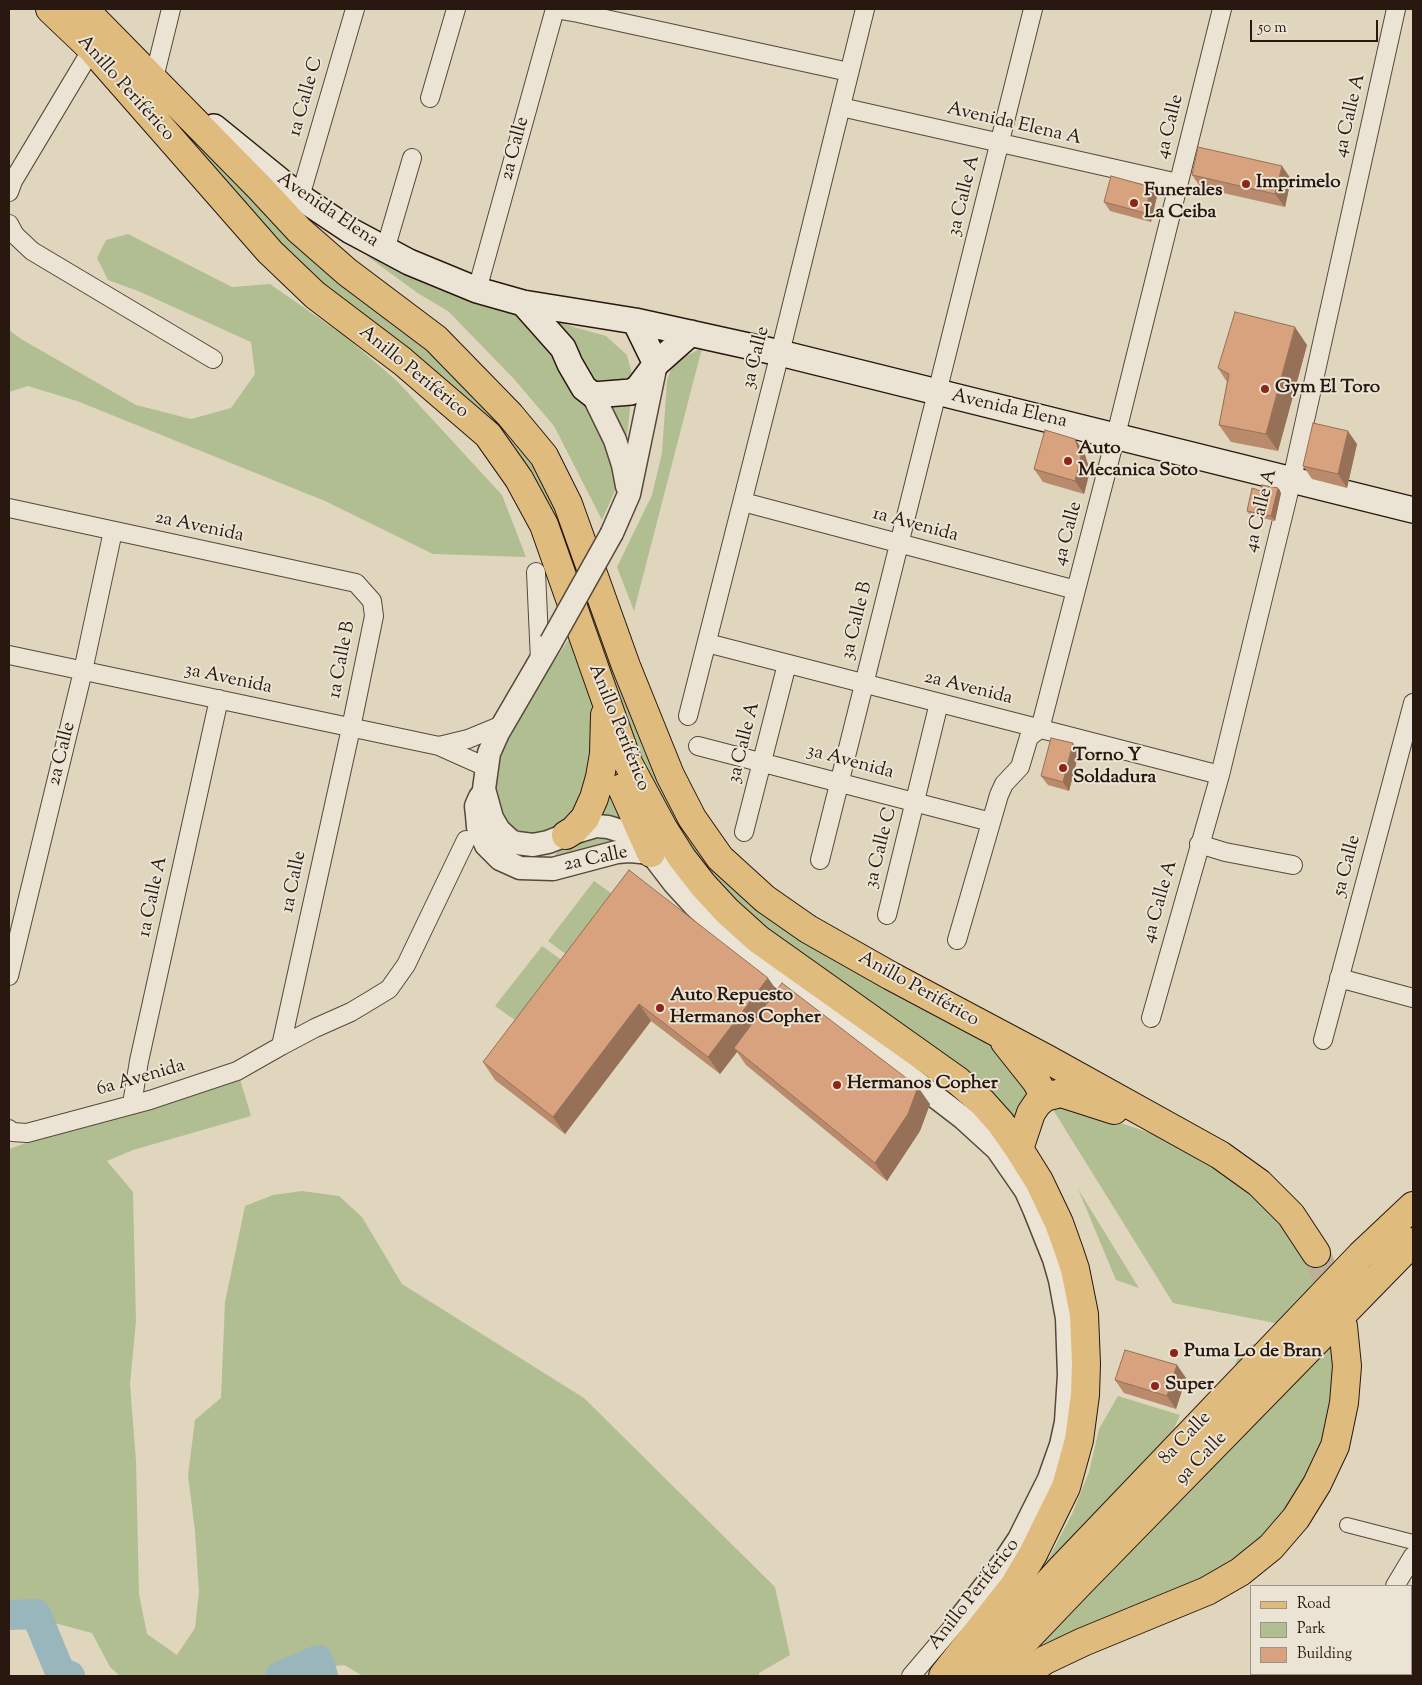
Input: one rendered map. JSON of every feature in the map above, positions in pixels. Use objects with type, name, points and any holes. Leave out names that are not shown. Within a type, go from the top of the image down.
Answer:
[{"type":"main road","name":"Anillo Periférico","points":[[50,9],[92,49],[270,252],[315,294],[402,362],[488,435],[519,479],[544,525],[628,763],[663,828],[682,858],[727,911],[758,939],[958,1081],[982,1102],[1000,1122],[1019,1149],[1049,1200],[1075,1268],[1084,1314],[1086,1340],[1085,1395],[1079,1440],[1066,1487],[1033,1554],[1019,1578],[970,1624],[943,1676]]},
{"type":"main road","name":"Anillo Periférico","points":[[84,9],[154,78],[299,230],[347,272],[436,339],[510,415],[544,456],[568,504],[626,666],[670,775],[692,818],[720,858],[764,899],[808,929],[1220,1156],[1260,1183],[1291,1215],[1316,1253]]},
{"type":"main road","name":"Avenida Elena","points":[[154,78],[300,197],[351,231],[431,272],[478,290],[523,303],[579,310],[636,321],[780,353],[1413,510]]},
{"type":"main road","points":[[523,303],[563,348],[584,388],[593,395],[631,392],[638,388],[656,364],[691,333]]},
{"type":"main road","points":[[563,348],[572,321],[579,310]]},
{"type":"main road","points":[[636,321],[656,364]]},
{"type":"main road","points":[[566,835],[574,830],[585,818],[598,787],[604,754],[605,701]]},
{"type":"main road","points":[[605,701],[618,776],[651,853]]},
{"type":"main road","points":[[1000,1034],[1036,1081],[1045,1097]]},
{"type":"main road","points":[[1019,1149],[1031,1113],[1037,1104],[1045,1097],[1061,1093],[1170,1127]]},
{"type":"main road","name":"8a Calle","points":[[963,1676],[1061,1568],[1361,1255],[1413,1206]]},
{"type":"main road","name":"9a Calle","points":[[991,1676],[1413,1242]]},
{"type":"main road","points":[[1022,1676],[1044,1660],[1083,1642],[1207,1591],[1240,1572],[1271,1547],[1296,1518],[1317,1484],[1335,1446],[1344,1403],[1347,1366],[1343,1326]]},
{"type":"street","points":[[154,78],[171,9]]},
{"type":"street","name":"1a Calle C","points":[[300,197],[355,9]]},
{"type":"street","points":[[430,98],[456,9]]},
{"type":"street","points":[[555,9],[849,72]]},
{"type":"street","name":"2a Calle","points":[[478,290],[555,9]]},
{"type":"street","name":"3a Calle","points":[[688,716],[865,9]]},
{"type":"street","name":"3a Calle A","points":[[938,393],[1033,9]]},
{"type":"street","name":"4a Calle","points":[[957,940],[999,794],[1004,784],[1020,767],[1029,737],[1040,729],[1116,435],[1222,9]]},
{"type":"street","name":"4a Calle A","points":[[1151,1018],[1220,775],[1292,479],[1396,9]]},
{"type":"street","points":[[9,192],[13,181],[92,49]]},
{"type":"street","name":"Avenida Elena A","points":[[841,107],[1178,183]]},
{"type":"street","points":[[385,250],[412,158]]},
{"type":"street","points":[[9,224],[15,235],[32,251],[213,359]]},
{"type":"street","name":"2a Calle","points":[[651,853],[636,851],[617,852],[553,870],[529,869],[510,865],[493,854],[486,846],[480,832],[476,806],[485,778],[491,748],[502,725],[546,652],[612,533],[629,494],[656,364]]},
{"type":"street","name":"3a Calle B","points":[[820,860],[838,782],[938,393]]},
{"type":"street","points":[[593,395],[615,440],[629,494]]},
{"type":"street","name":"1a Avenida","points":[[743,502],[1076,590]]},
{"type":"street","name":"2a Avenida","points":[[9,508],[356,583],[372,601]]},
{"type":"street","name":"2a Calle","points":[[9,976],[83,671],[113,531]]},
{"type":"street","points":[[536,572],[546,652]]},
{"type":"street","name":"1a Calle B","points":[[351,728],[374,616],[372,601]]},
{"type":"street","name":"2a Avenida","points":[[706,644],[1220,775]]},
{"type":"street","name":"3a Avenida","points":[[9,655],[439,746],[485,778]]},
{"type":"street","name":"3a Calle A","points":[[744,832],[787,664]]},
{"type":"street","name":"1a Calle A","points":[[132,1104],[141,1052],[219,699]]},
{"type":"street","name":"3a Calle C","points":[[887,916],[939,703]]},
{"type":"street","name":"5a Calle","points":[[1323,1040],[1413,703]]},
{"type":"street","name":"3a Avenida","points":[[439,746],[468,738],[502,725]]},
{"type":"street","name":"1a Calle","points":[[281,1046],[351,728]]},
{"type":"street","name":"3a Avenida","points":[[698,746],[991,822]]},
{"type":"street","name":"2a Calle","points":[[485,778],[492,818],[499,830],[511,840],[526,844],[541,844],[589,827],[608,827],[621,831],[651,853]]},
{"type":"street","points":[[281,1046],[351,1012],[389,989],[406,965],[466,840]]},
{"type":"street","points":[[1200,844],[1225,852],[1293,865]]},
{"type":"street","name":"Anillo Periférico","points":[[651,853],[690,901],[734,942],[949,1107],[997,1149],[1013,1172],[1034,1209],[1054,1259],[1067,1318],[1069,1375],[1066,1422],[1061,1445],[1049,1479],[1019,1539],[1003,1563],[970,1624],[911,1676]]},
{"type":"street","points":[[1339,978],[1413,998]]},
{"type":"street","name":"6a Avenida","points":[[9,1130],[27,1134],[132,1104],[237,1071],[281,1046]]},
{"type":"street","points":[[1347,1525],[1413,1542]]},
{"type":"street","points":[[1396,1585],[1413,1556]]},
{"type":"green space","points":[[60,9],[77,9],[431,344],[535,462],[563,513],[643,749],[694,847],[746,898],[993,1041],[1032,1088],[1014,1125],[737,908],[661,809],[525,473],[320,291]]},
{"type":"green space","points":[[128,234],[232,287],[270,284],[346,337],[397,381],[502,495],[526,557],[433,554],[325,501],[77,401],[28,386],[9,392],[9,330],[21,339],[136,405],[191,419],[231,408],[255,374],[251,342],[138,291],[108,280],[97,258],[106,240]]},
{"type":"green space","points":[[367,256],[574,327],[606,336],[627,355],[633,378],[628,428],[619,482],[602,520],[554,426],[514,379],[448,311],[419,294]]},
{"type":"green space","points":[[702,348],[634,611],[617,567],[652,495],[662,453],[667,380],[674,362]]},
{"type":"green space","points":[[569,639],[595,701],[596,742],[577,811],[563,824],[543,835],[519,832],[503,822],[497,807],[496,784],[500,756],[508,731]]},
{"type":"green space","points":[[610,768],[633,829],[592,819]]},
{"type":"green space","points":[[597,834],[629,844],[543,861],[554,856],[565,844]]},
{"type":"green space","points":[[594,881],[625,903],[578,963],[548,941]]},
{"type":"green space","points":[[542,946],[573,968],[526,1028],[495,1006]]},
{"type":"green space","points":[[237,1069],[251,1116],[133,1150],[107,1161],[133,1192],[136,1321],[130,1384],[136,1461],[139,1594],[147,1634],[177,1655],[195,1628],[199,1592],[195,1531],[188,1475],[195,1420],[221,1398],[225,1302],[245,1206],[273,1195],[302,1191],[339,1196],[362,1217],[402,1284],[584,1398],[775,1587],[790,1655],[759,1673],[759,1676],[363,1676],[344,1665],[296,1670],[282,1676],[120,1676],[110,1667],[92,1633],[32,1617],[9,1618],[9,1149]]},
{"type":"green space","points":[[1057,1101],[1170,1140],[1258,1193],[1306,1248],[1322,1285],[1285,1325],[1173,1303],[1052,1108]]},
{"type":"green space","points":[[1078,1189],[1139,1288],[1116,1280]]},
{"type":"green space","points":[[1332,1338],[1338,1356],[1330,1427],[1286,1518],[1205,1584],[1039,1645]]},
{"type":"green space","points":[[1262,1343],[1228,1384],[1238,1357],[1246,1348]]},
{"type":"green space","points":[[1118,1396],[1180,1415],[1173,1431],[1144,1474],[998,1625],[1050,1556],[1072,1514],[1089,1472],[1099,1429]]},
{"type":"building","points":[[1198,147],[1282,166],[1275,194],[1192,175]]},
{"type":"building","points":[[1111,176],[1151,187],[1145,213],[1104,202]]},
{"type":"building","name":"Gym El Toro","points":[[1235,312],[1295,327],[1266,434],[1219,425],[1229,374],[1218,368]]},
{"type":"building","points":[[1313,423],[1348,431],[1338,474],[1303,466]]},
{"type":"building","points":[[1045,430],[1075,439],[1081,457],[1075,481],[1034,469]]},
{"type":"building","points":[[1262,485],[1278,488],[1271,516],[1247,511],[1252,488],[1261,491]]},
{"type":"building","points":[[1051,738],[1073,743],[1063,782],[1041,776]]},
{"type":"building","name":"Auto Repuesto Hermanos Copher","points":[[629,870],[768,978],[708,1057],[639,1004],[553,1117],[483,1062]]},
{"type":"building","name":"Hermanos Copher","points":[[782,983],[918,1087],[908,1114],[875,1163],[734,1048]]},
{"type":"building","points":[[1125,1350],[1177,1365],[1167,1396],[1115,1380]]},
{"type":"waterway","points":[[9,1615],[36,1614],[60,1672],[70,1676]]},
{"type":"waterway","points":[[280,1676],[318,1660],[323,1676]]},
{"type":"tunnel","points":[[1316,1253],[1338,1308]]},
{"type":"place","name":"Imprimelo","points":[[1246,184]]},
{"type":"place","name":"Funerales La Ceiba","points":[[1134,203]]},
{"type":"place","name":"Gym El Toro","points":[[1265,389]]},
{"type":"place","name":"Auto Mecanica Soto","points":[[1068,461]]},
{"type":"place","name":"Torno Y Soldadura","points":[[1063,768]]},
{"type":"place","name":"Auto Repuesto Hermanos Copher","points":[[660,1008]]},
{"type":"place","name":"Hermanos Copher","points":[[837,1085]]},
{"type":"place","name":"Puma Lo de Bran","points":[[1174,1353]]},
{"type":"place","name":"Super","points":[[1155,1386]]}]
